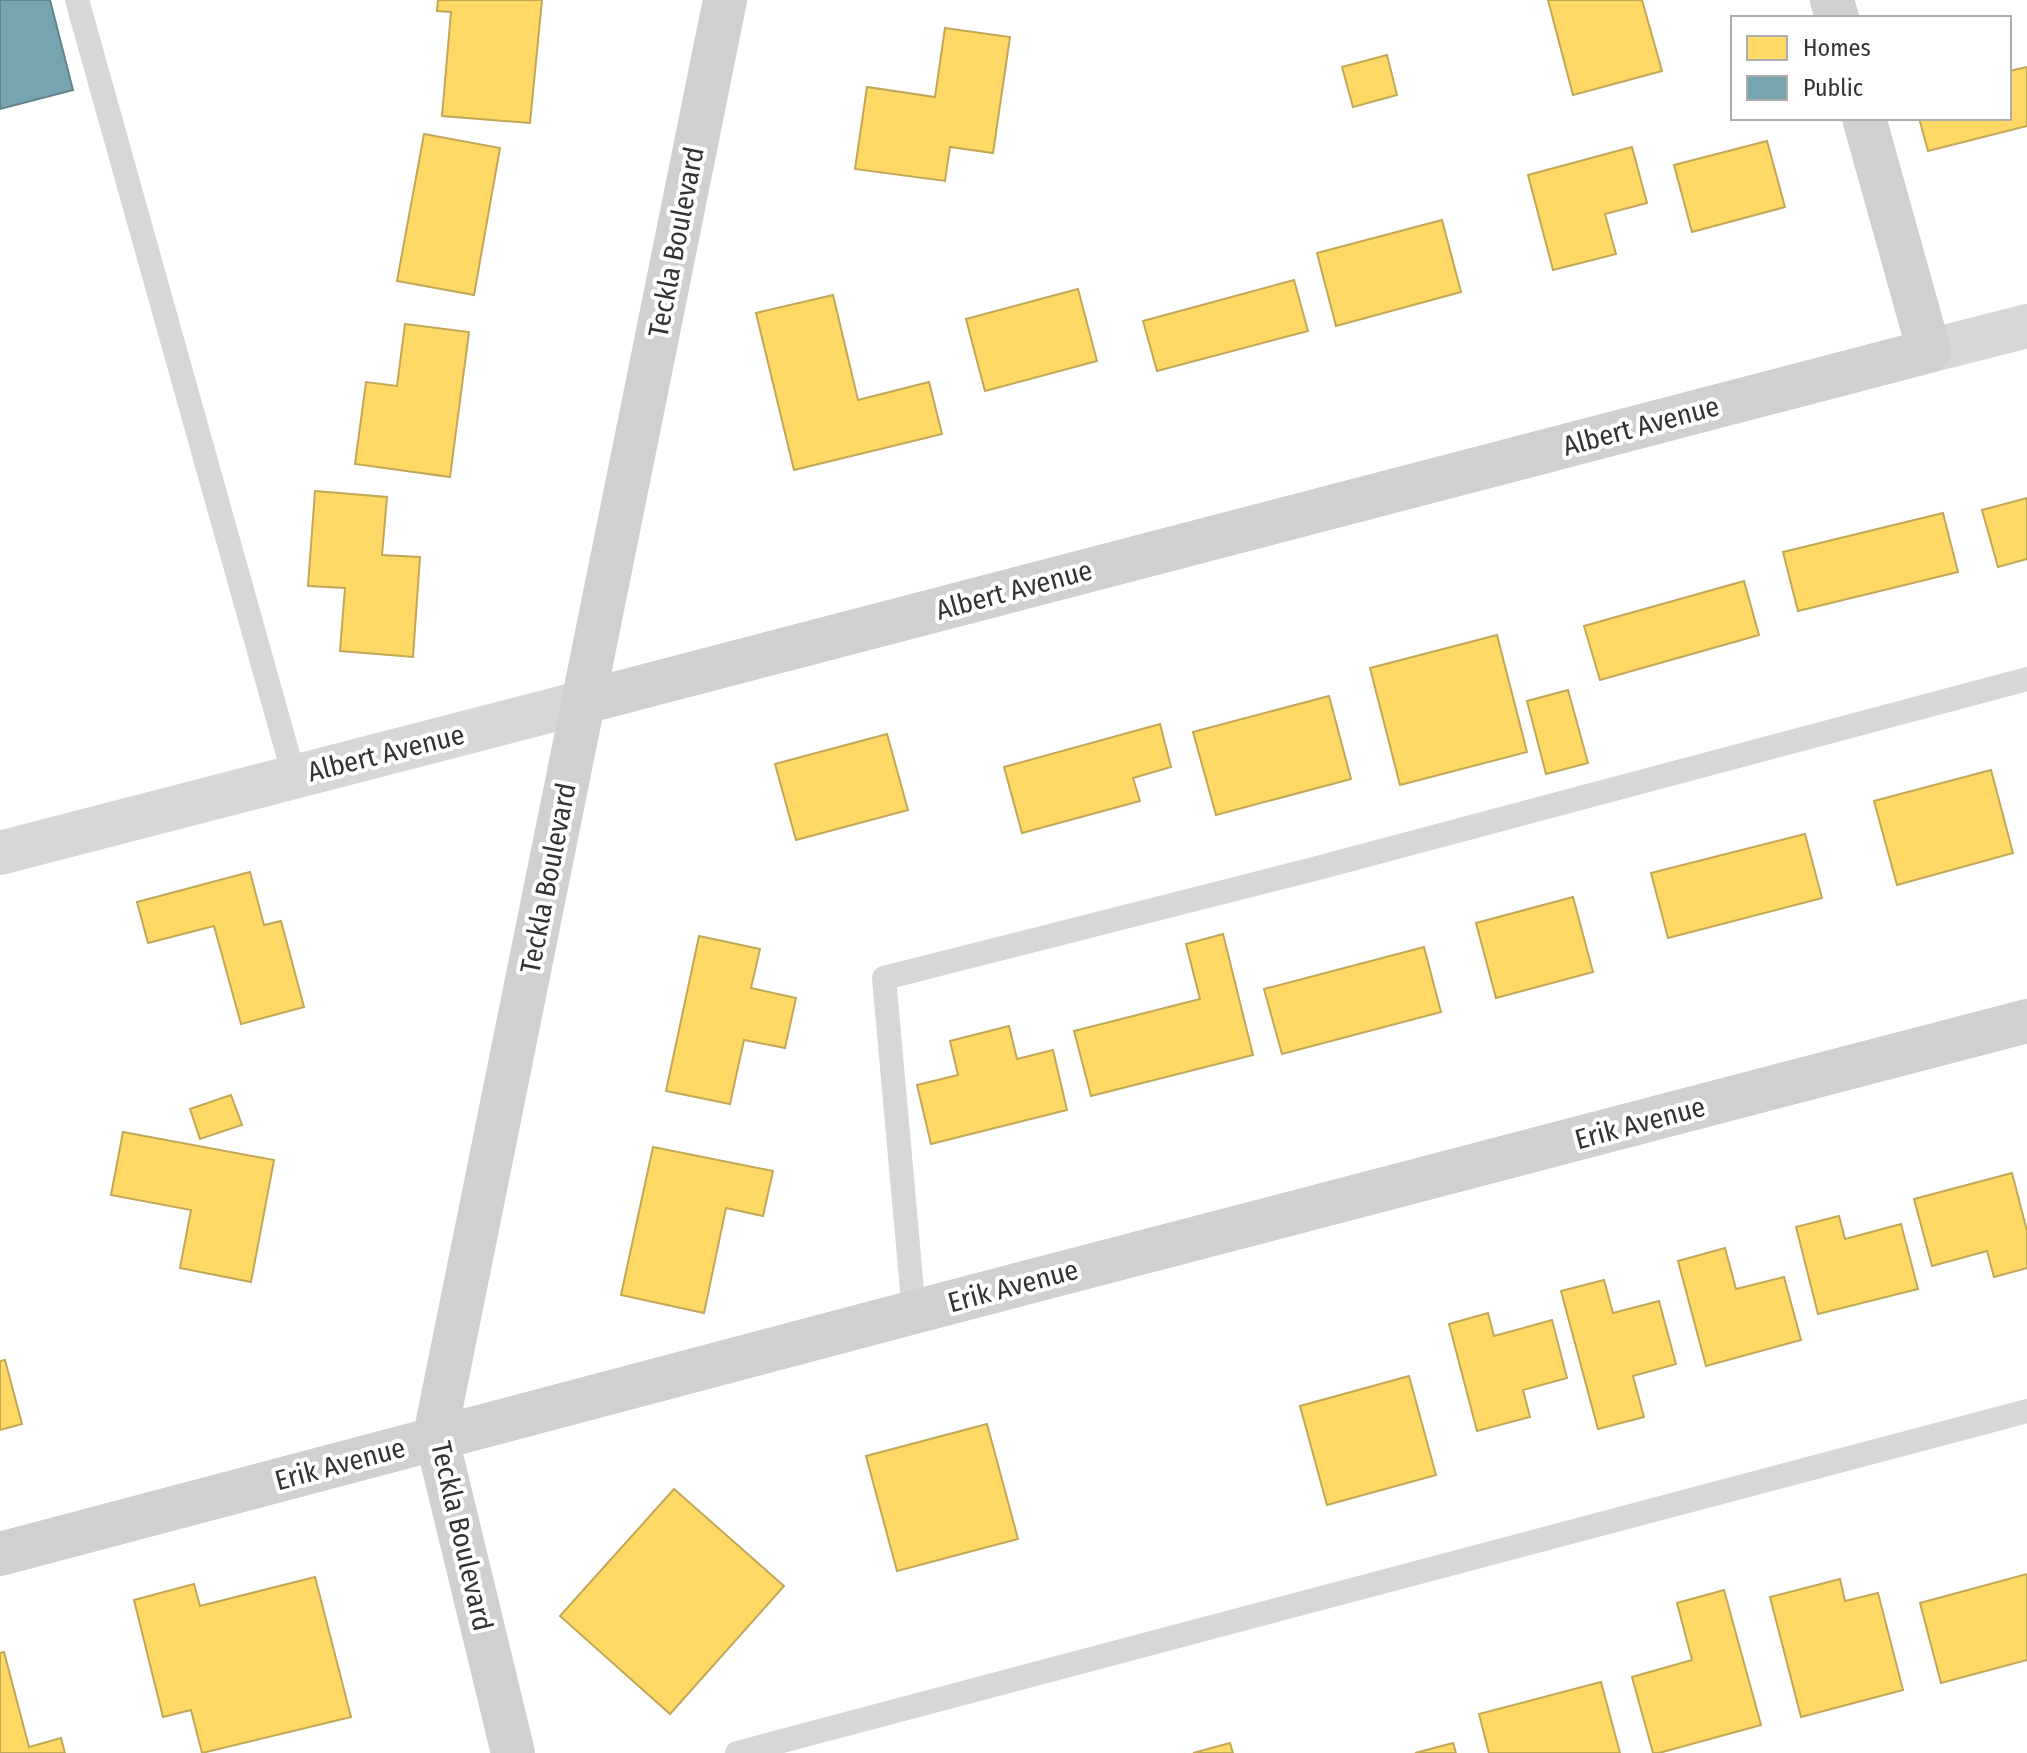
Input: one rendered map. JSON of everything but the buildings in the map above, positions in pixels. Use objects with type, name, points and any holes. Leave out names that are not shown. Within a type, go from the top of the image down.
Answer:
[{"type":"street","name":"Teckla Boulevard","points":[[513,1753],[437,1439],[437,1426],[725,0]]},
{"type":"street","points":[[1865,120],[1929,351]]},
{"type":"street","name":"Albert Avenue","points":[[0,853],[2027,326]]},
{"type":"street","name":"Erik Avenue","points":[[0,1554],[2027,1021]]},
{"type":"lane","points":[[77,0],[294,776]]},
{"type":"lane","points":[[914,1312],[884,978],[1314,869],[2027,679]]},
{"type":"lane","points":[[737,1753],[2027,1411]]}]
